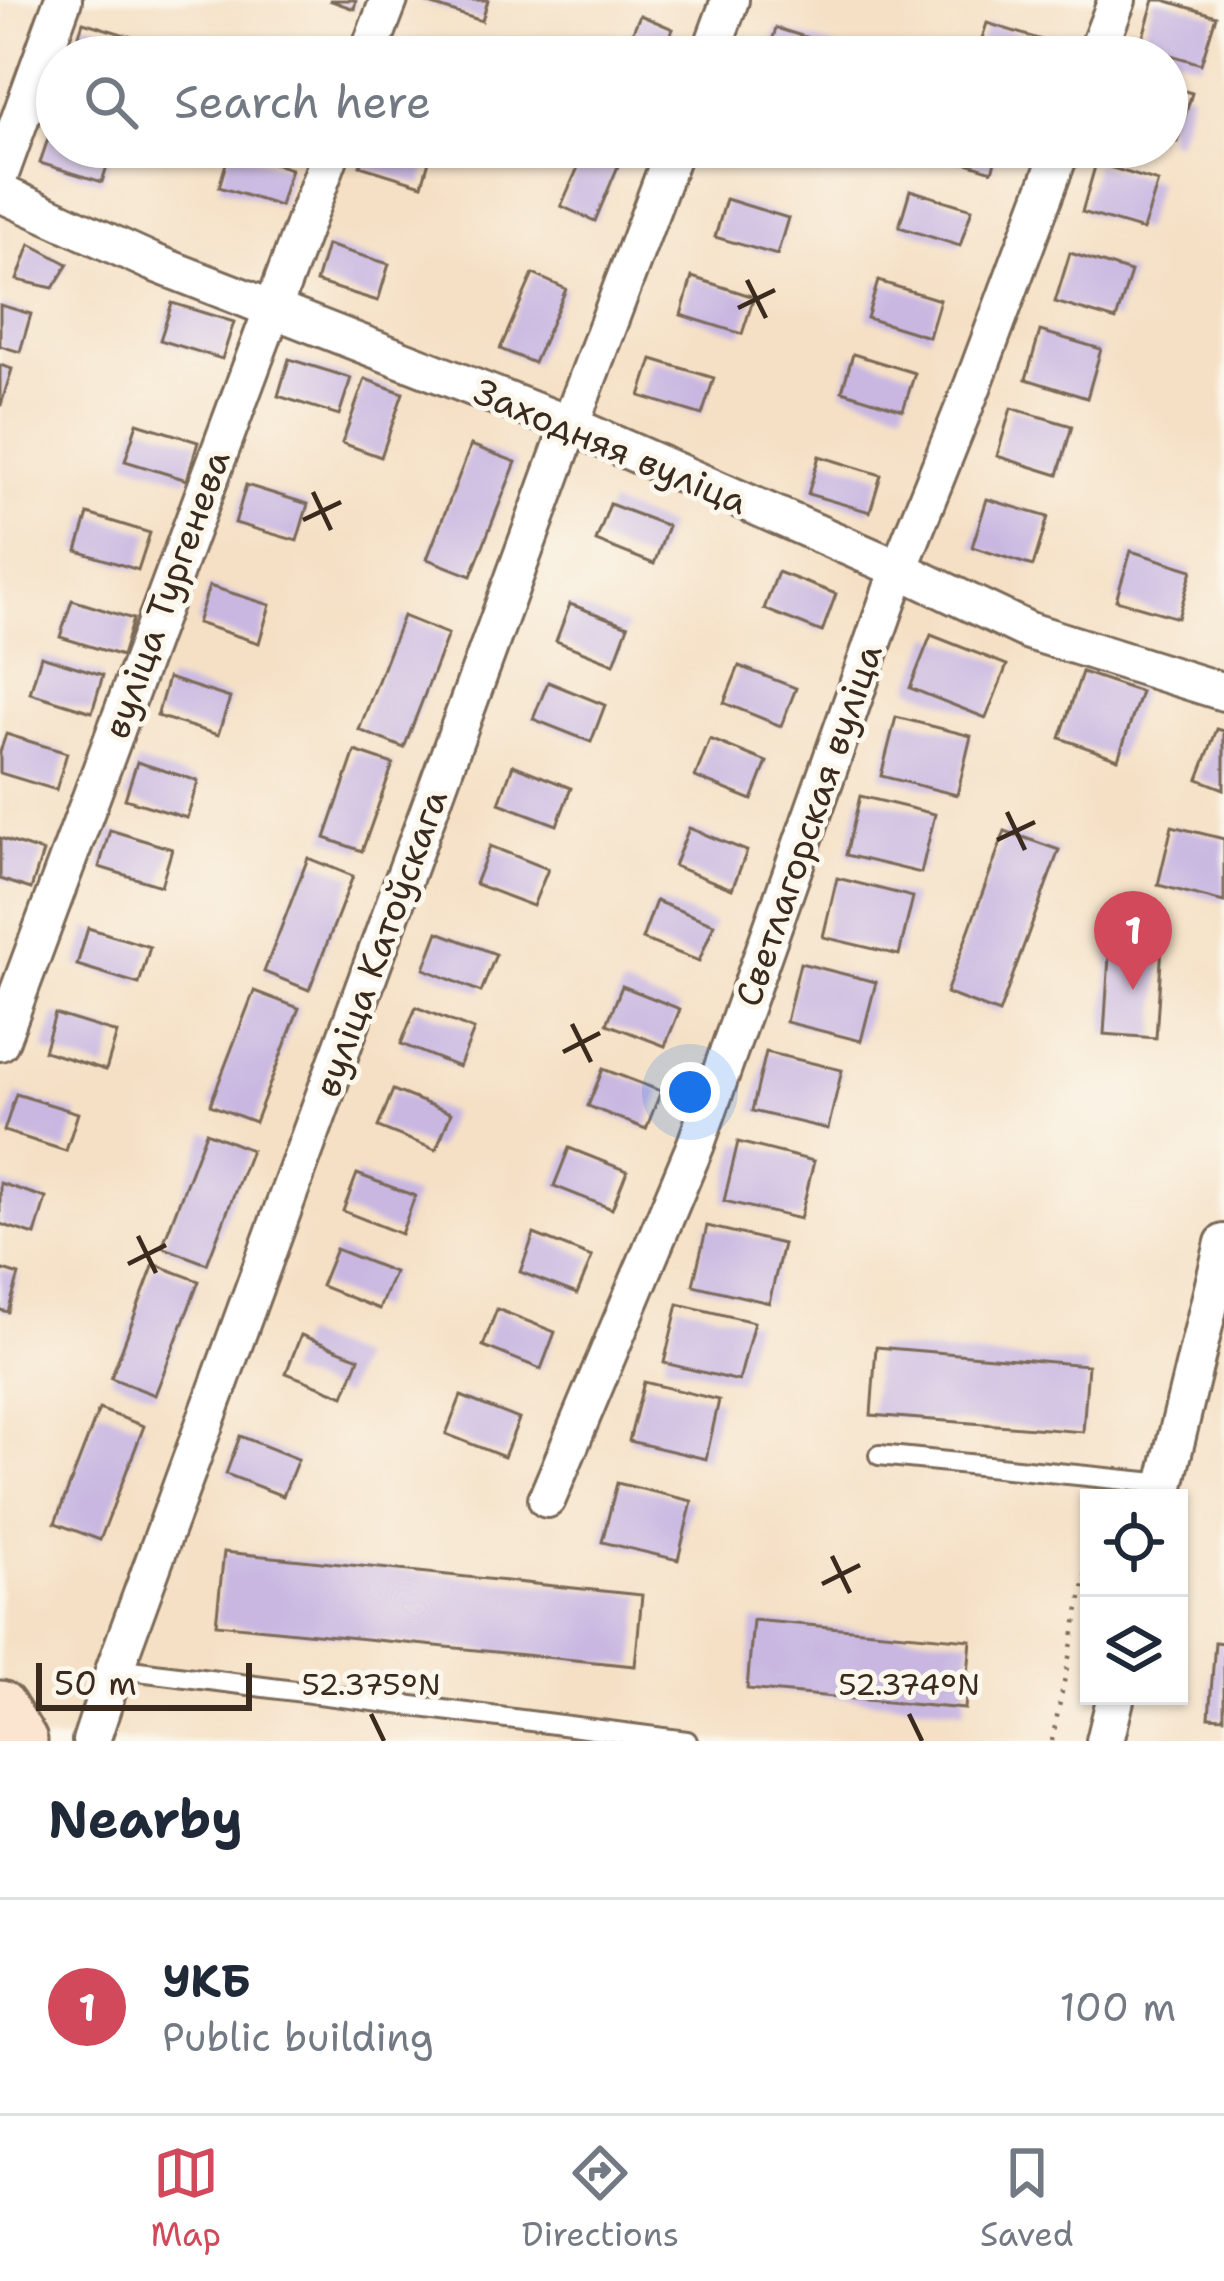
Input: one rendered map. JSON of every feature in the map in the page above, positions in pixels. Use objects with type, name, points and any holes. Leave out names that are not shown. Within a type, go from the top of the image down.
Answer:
[{"type":"street","points":[[50,36],[63,0]]},
{"type":"street","points":[[376,36],[389,0]]},
{"type":"street","points":[[717,36],[730,0]]},
{"type":"street","points":[[1103,36],[1117,0]]},
{"type":"street","points":[[0,174],[36,75]]},
{"type":"street","name":"вуліца Тургенева","points":[[0,1042],[326,168]]},
{"type":"street","name":"вуліца Катоўскага","points":[[91,1741],[667,168]]},
{"type":"street","name":"Светлагорская вуліца","points":[[547,1499],[696,1144],[899,569],[1054,168]]},
{"type":"street","name":"Заходняя вуліца","points":[[0,193],[152,262],[570,425],[1029,631],[1224,692]]},
{"type":"street","points":[[1165,1489],[1215,1317],[1224,1243]]},
{"type":"street","points":[[1105,1741],[1114,1705]]},
{"type":"street","points":[[0,1707],[21,1741]]},
{"type":"lane","points":[[879,1455],[1148,1489]]},
{"type":"lane","points":[[115,1668],[687,1741]]},
{"type":"path","points":[[1052,1741],[1081,1597]]},
{"type":"building","points":[[329,0],[356,0],[354,9]]},
{"type":"building","points":[[417,0],[488,0],[482,21]]},
{"type":"building","points":[[1154,0],[1216,16],[1201,64],[1188,60],[1188,36],[1143,36]]},
{"type":"building","points":[[640,15],[673,29],[670,36],[631,36]]},
{"type":"building","points":[[83,22],[129,36],[79,36]]},
{"type":"building","points":[[987,23],[1029,36],[983,36]]},
{"type":"building","points":[[776,28],[802,36],[774,36]]},
{"type":"building","points":[[56,168],[106,168],[102,182]]},
{"type":"building","points":[[225,168],[291,169],[280,206],[219,187]]},
{"type":"building","points":[[367,168],[427,168],[422,185]]},
{"type":"building","points":[[578,168],[617,168],[595,221],[561,206]]},
{"type":"building","points":[[1095,168],[1112,168],[1158,182],[1143,230],[1082,212]]},
{"type":"building","points":[[910,190],[972,209],[960,246],[899,227]]},
{"type":"building","points":[[726,199],[788,218],[777,255],[715,237]]},
{"type":"building","points":[[30,244],[68,264],[53,288],[17,280]]},
{"type":"building","points":[[327,245],[389,264],[378,301],[316,282]]},
{"type":"building","points":[[1070,253],[1131,272],[1116,320],[1055,302]]},
{"type":"building","points":[[533,274],[566,289],[534,363],[500,349]]},
{"type":"building","points":[[692,277],[754,297],[742,334],[681,315]]},
{"type":"building","points":[[878,281],[940,300],[929,337],[867,318]]},
{"type":"building","points":[[172,303],[234,322],[222,359],[160,340]]},
{"type":"building","points":[[0,305],[31,314],[20,352],[0,346]]},
{"type":"building","points":[[1040,331],[1101,349],[1087,398],[1026,379]]},
{"type":"building","points":[[853,354],[915,373],[903,410],[842,391]]},
{"type":"building","points":[[289,359],[351,378],[339,415],[278,396]]},
{"type":"building","points":[[652,359],[714,378],[702,415],[640,396]]},
{"type":"building","points":[[0,365],[12,369],[1,405],[0,405]]},
{"type":"building","points":[[365,379],[403,393],[381,457],[342,443]]},
{"type":"building","points":[[1011,408],[1072,426],[1058,475],[997,456]]},
{"type":"building","points":[[137,423],[198,442],[187,480],[125,461]]},
{"type":"building","points":[[471,445],[516,462],[471,576],[427,559]]},
{"type":"building","points":[[819,456],[881,475],[870,512],[808,494]]},
{"type":"building","points":[[246,485],[308,504],[297,541],[235,523]]},
{"type":"building","points":[[987,499],[1048,517],[1033,566],[972,547]]},
{"type":"building","points":[[610,504],[668,526],[654,564],[596,541]]},
{"type":"building","points":[[88,514],[150,533],[138,570],[77,551]]},
{"type":"building","points":[[1131,551],[1192,570],[1178,618],[1116,600]]},
{"type":"building","points":[[778,572],[836,594],[822,632],[764,609]]},
{"type":"building","points":[[209,586],[270,605],[259,643],[197,623]]},
{"type":"building","points":[[72,600],[133,619],[122,656],[60,637]]},
{"type":"building","points":[[570,604],[628,626],[614,664],[556,641]]},
{"type":"building","points":[[403,616],[448,634],[404,748],[359,730]]},
{"type":"building","points":[[931,635],[1007,665],[986,718],[910,688]]},
{"type":"building","points":[[41,656],[103,675],[92,712],[30,693]]},
{"type":"building","points":[[739,666],[796,688],[781,726],[724,703]]},
{"type":"building","points":[[1082,672],[1141,692],[1118,759],[1060,738]]},
{"type":"building","points":[[168,678],[230,698],[218,735],[157,716]]},
{"type":"building","points":[[548,682],[605,705],[591,742],[533,719]]},
{"type":"building","points":[[896,717],[971,736],[957,795],[881,776]]},
{"type":"building","points":[[1217,729],[1224,731],[1224,789],[1198,779]]},
{"type":"building","points":[[6,734],[67,753],[56,790],[0,773]]},
{"type":"building","points":[[710,739],[767,762],[752,800],[695,777]]},
{"type":"building","points":[[355,751],[393,764],[362,851],[325,838]]},
{"type":"building","points":[[137,762],[198,781],[187,818],[125,799]]},
{"type":"building","points":[[513,765],[571,788],[557,825],[499,803]]},
{"type":"building","points":[[860,796],[935,814],[921,873],[846,855]]},
{"type":"building","points":[[1172,826],[1224,839],[1224,902],[1158,885]]},
{"type":"building","points":[[689,828],[747,851],[732,889],[674,866]]},
{"type":"building","points":[[110,830],[172,849],[161,886],[99,867]]},
{"type":"building","points":[[1005,831],[1059,850],[999,1013],[946,993]]},
{"type":"building","points":[[0,838],[43,852],[31,889],[0,879]]},
{"type":"building","points":[[490,846],[548,869],[533,906],[475,884]]},
{"type":"building","points":[[308,858],[353,876],[309,990],[264,972]]},
{"type":"building","points":[[837,878],[913,897],[899,955],[823,937]]},
{"type":"building","points":[[656,901],[714,924],[699,961],[642,939]]},
{"type":"building","points":[[88,928],[150,947],[139,984],[77,965]]},
{"type":"building","points":[[438,932],[496,954],[481,992],[424,969]]},
{"type":"building","points":[[1110,941],[1162,945],[1156,1038],[1104,1034]]},
{"type":"building","points":[[800,963],[876,982],[861,1041],[786,1022]]},
{"type":"building","points":[[622,986],[680,1009],[665,1046],[607,1024]]},
{"type":"building","points":[[254,991],[299,1008],[255,1122],[210,1105]]},
{"type":"building","points":[[416,1007],[474,1030],[459,1067],[401,1044]]},
{"type":"building","points":[[55,1014],[117,1033],[106,1070],[44,1051]]},
{"type":"building","points":[[766,1052],[842,1070],[828,1129],[752,1111]]},
{"type":"building","points":[[603,1069],[661,1091],[646,1129],[588,1106]]},
{"type":"building","points":[[393,1090],[451,1113],[436,1150],[378,1127]]},
{"type":"building","points":[[16,1094],[78,1113],[66,1151],[4,1131]]},
{"type":"building","points":[[206,1132],[251,1150],[207,1264],[162,1247]]},
{"type":"building","points":[[738,1142],[814,1161],[800,1219],[724,1201]]},
{"type":"building","points":[[569,1148],[627,1171],[612,1209],[554,1186]]},
{"type":"building","points":[[357,1174],[415,1196],[401,1234],[343,1211]]},
{"type":"building","points":[[0,1183],[46,1198],[35,1235],[0,1224]]},
{"type":"building","points":[[707,1226],[783,1244],[769,1303],[693,1285]]},
{"type":"building","points":[[534,1234],[592,1257],[577,1294],[520,1272]]},
{"type":"building","points":[[336,1249],[394,1272],[379,1309],[321,1286]]},
{"type":"building","points":[[154,1264],[199,1281],[155,1395],[111,1378]]},
{"type":"building","points":[[0,1269],[19,1275],[8,1312],[0,1310]]},
{"type":"building","points":[[678,1304],[754,1322],[739,1381],[664,1363]]},
{"type":"building","points":[[497,1309],[555,1332],[541,1369],[483,1346]]},
{"type":"building","points":[[301,1335],[359,1358],[344,1396],[286,1373]]},
{"type":"building","points":[[876,1347],[1088,1365],[1083,1432],[871,1415]]},
{"type":"building","points":[[644,1382],[719,1400],[706,1459],[629,1441]]},
{"type":"building","points":[[461,1396],[519,1419],[504,1457],[446,1434]]},
{"type":"building","points":[[99,1409],[144,1426],[100,1540],[55,1523]]},
{"type":"building","points":[[240,1436],[298,1459],[283,1496],[226,1474]]},
{"type":"building","points":[[617,1483],[692,1501],[678,1560],[602,1542]]},
{"type":"building","points":[[224,1552],[642,1595],[635,1666],[216,1624]]},
{"type":"building","points":[[753,1620],[971,1640],[965,1709],[747,1689]]},
{"type":"building","points":[[1215,1642],[1224,1643],[1224,1718],[1209,1717]]},
{"type":"place","name":"УКБ","points":[[1133,990]]}]
